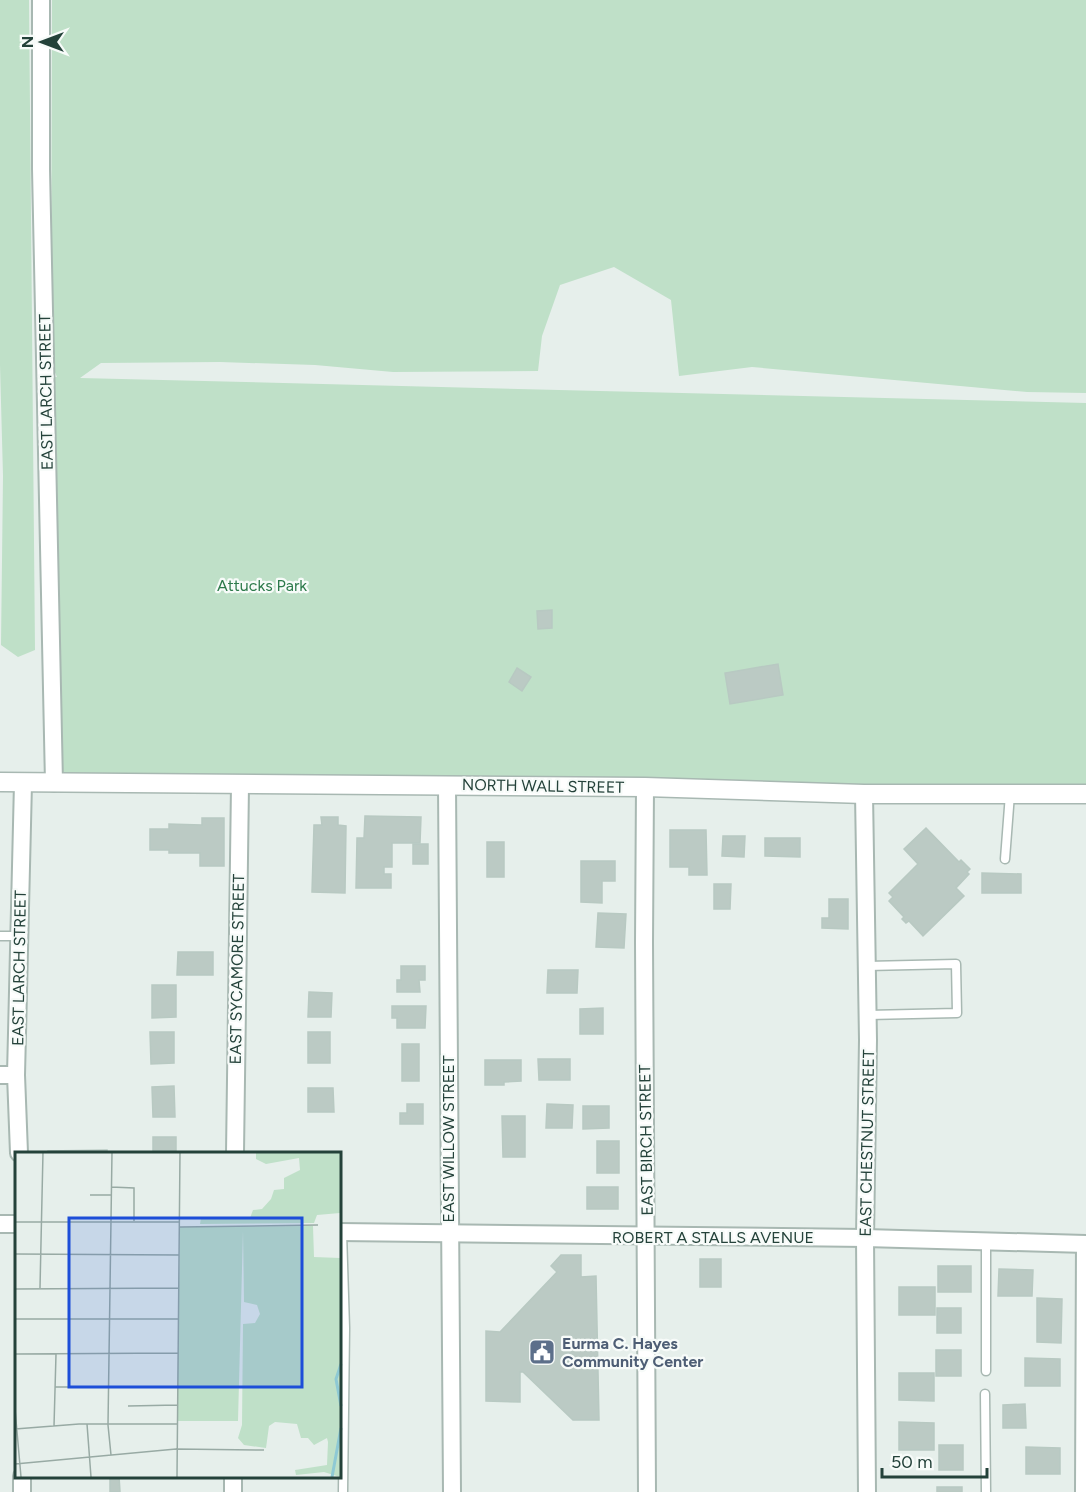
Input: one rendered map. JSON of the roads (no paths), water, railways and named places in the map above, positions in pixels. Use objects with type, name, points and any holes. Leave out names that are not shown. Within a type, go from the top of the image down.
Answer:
[{"type":"street","name":"EAST LARCH STREET","points":[[41,0],[41,179],[54,783]]},
{"type":"street","name":"NORTH WALL STREET","points":[[0,782],[447,785],[864,794],[1086,794]]},
{"type":"street","name":"EAST LARCH STREET","points":[[19,1152],[8,1075],[20,936],[23,783]]},
{"type":"street","name":"EAST SYCAMORE STREET","points":[[235,1152],[240,785]]},
{"type":"street","name":"EAST WILLOW STREET","points":[[447,785],[452,1492]]},
{"type":"street","name":"EAST BIRCH STREET","points":[[645,788],[647,1492]]},
{"type":"street","name":"EAST CHESTNUT STREET","points":[[864,794],[868,1015],[865,1238],[867,1492]]},
{"type":"street","name":"ROBERT A STALLS AVENUE","points":[[340,1232],[865,1238],[1085,1244]]},
{"type":"street","points":[[1084,1492],[1085,1244]]},
{"type":"street","points":[[232,1492],[233,1477]]},
{"type":"lane","points":[[1005,859],[1010,794]]},
{"type":"lane","points":[[0,936],[20,936]]},
{"type":"lane","points":[[867,966],[956,964],[957,1013],[868,1015]]},
{"type":"lane","points":[[340,1232],[345,1329],[343,1492]]},
{"type":"lane","points":[[986,1241],[986,1371]]},
{"type":"lane","points":[[985,1394],[986,1492]]},
{"type":"place","name":"Eurma C. Hayes Community Center","points":[[542,1352]]},
{"type":"park label","name":"Attucks Park","points":[[262,585]]}]
